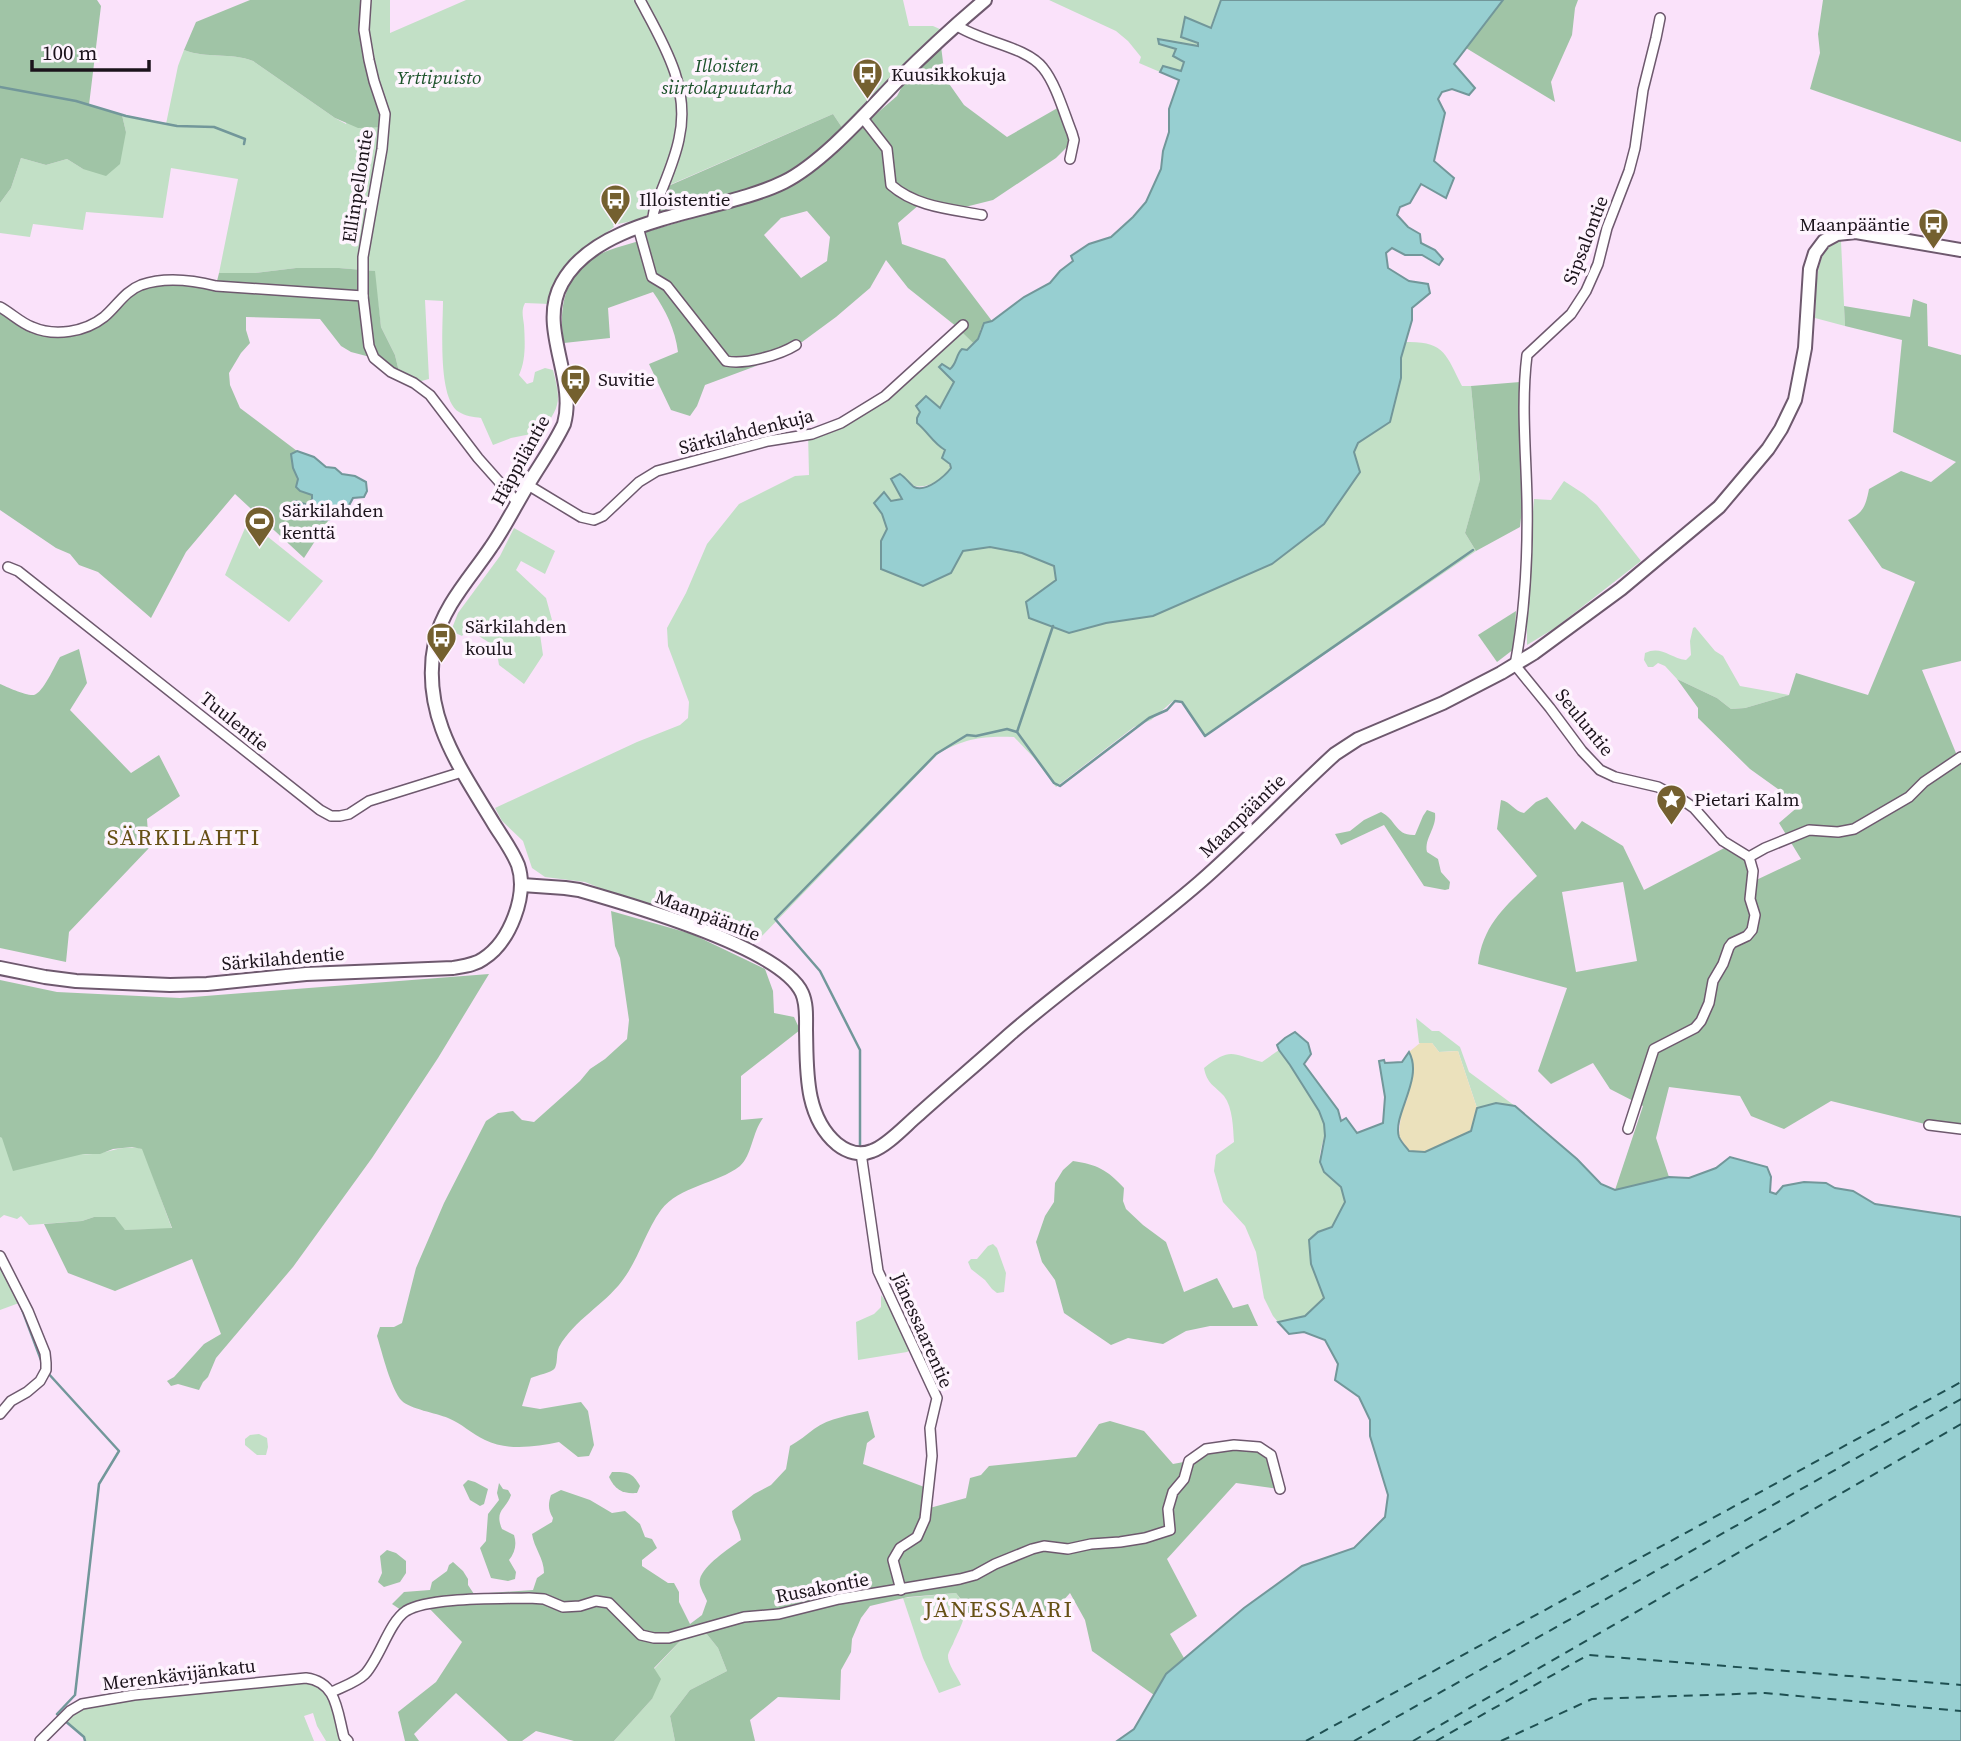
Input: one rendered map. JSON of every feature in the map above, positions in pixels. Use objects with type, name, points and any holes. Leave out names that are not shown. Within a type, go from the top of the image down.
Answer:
[{"type":"street","name":"Ellinpellontie","points":[[363,296],[363,257],[382,149],[385,114],[369,60],[364,30],[366,0]]},
{"type":"street","points":[[640,0],[670,57],[682,110],[679,140],[652,222]]},
{"type":"street","name":"Häppiläntie","points":[[522,885],[515,859],[443,734],[434,708],[432,675],[435,642],[445,614],[518,503],[558,435],[567,410],[567,392],[554,320],[561,284],[573,265],[602,244],[652,222],[739,199],[787,181],[812,163],[956,24],[985,0]]},
{"type":"street","name":"Sipsalontie","points":[[1516,665],[1527,532],[1523,388],[1527,355],[1571,314],[1586,292],[1598,264],[1607,228],[1635,148],[1643,90],[1660,18]]},
{"type":"street","points":[[956,24],[968,32],[1025,54],[1042,66],[1072,133],[1074,140],[1070,159]]},
{"type":"street","points":[[862,117],[887,149],[891,185],[897,190],[926,204],[982,215]]},
{"type":"street","points":[[638,228],[652,277],[667,286],[726,361],[736,362],[781,353],[796,345]]},
{"type":"street","name":"Maanpääntie","points":[[522,885],[579,890],[646,911],[744,947],[785,972],[798,985],[805,1000],[807,1071],[815,1113],[823,1128],[844,1149],[861,1153],[872,1151],[1028,1018],[1200,881],[1335,754],[1358,739],[1443,703],[1516,665],[1621,589],[1719,507],[1768,449],[1781,429],[1798,392],[1805,348],[1810,269],[1815,253],[1824,241],[1837,234],[1856,232],[1961,250]]},
{"type":"street","points":[[0,307],[33,328],[63,332],[77,330],[103,317],[123,297],[143,284],[172,280],[216,286],[363,296],[369,346],[374,358],[391,372],[414,383],[430,395],[478,458],[518,503]]},
{"type":"street","name":"Särkilahdenkuja","points":[[528,485],[581,517],[598,519],[610,511],[639,482],[657,471],[768,440],[812,434],[861,412],[885,396],[963,325]]},
{"type":"street","name":"Tuulentie","points":[[8,566],[18,571],[331,816],[349,814],[369,801],[463,772]]},
{"type":"street","name":"Seuluntie","points":[[1516,665],[1582,751],[1600,770],[1615,777],[1658,787],[1677,797],[1694,808],[1723,841],[1749,858]]},
{"type":"street","points":[[1628,1129],[1654,1049],[1695,1028],[1702,1021],[1713,981],[1723,964],[1728,947],[1752,930],[1755,915],[1750,899],[1753,871],[1749,858],[1765,848],[1809,830],[1838,832],[1854,829],[1909,797],[1924,782],[1961,757]]},
{"type":"street","name":"Särkilahdentie","points":[[0,968],[76,981],[170,985],[306,974],[453,968],[476,962],[494,950],[515,915],[522,885]]},
{"type":"street","points":[[1929,1125],[1961,1129]]},
{"type":"street","name":"Jänessaarentie","points":[[861,1153],[878,1271],[937,1398],[930,1428],[932,1455],[925,1519],[917,1537],[900,1548],[893,1560],[901,1590]]},
{"type":"street","points":[[0,1256],[28,1311],[44,1353],[46,1370],[40,1381],[12,1401],[0,1414]]},
{"type":"street","name":"Rusakontie","points":[[332,1692],[363,1676],[404,1612],[424,1604],[529,1598],[544,1599],[563,1607],[596,1601],[609,1603],[641,1634],[654,1638],[669,1638],[744,1617],[779,1614],[839,1599],[975,1575],[995,1564],[1044,1546],[1068,1549],[1145,1538],[1170,1530],[1168,1509],[1173,1492],[1184,1479],[1189,1461],[1206,1449],[1234,1445],[1259,1447],[1271,1455],[1280,1489]]},
{"type":"street","name":"Merenkävijänkatu","points":[[40,1741],[70,1711],[91,1702],[294,1678],[316,1679],[332,1692]]},
{"type":"street","points":[[332,1692],[344,1737],[348,1741]]},
{"type":"green space","points":[[366,0],[390,0],[390,33],[466,0],[636,0],[658,38],[664,34],[645,0],[903,0],[909,26],[933,26],[942,30],[874,94],[843,129],[833,114],[658,190],[647,215],[642,219],[613,225],[614,227],[582,250],[558,278],[550,304],[525,303],[523,308],[524,351],[519,375],[527,384],[533,382],[535,372],[545,368],[553,370],[558,396],[556,409],[541,432],[493,445],[481,418],[459,412],[447,393],[442,343],[443,301],[425,300],[429,379],[414,383],[400,376],[395,355],[381,327],[374,271],[296,268],[255,273],[219,273],[238,179],[171,168],[163,218],[86,212],[83,230],[33,224],[30,237],[0,233],[0,203],[11,188],[21,158],[46,165],[67,159],[83,169],[126,132],[122,115],[166,124],[184,50],[253,61],[346,124],[369,60]]},
{"type":"green space","points":[[1049,0],[1221,0],[1210,28],[1184,23],[1184,28],[1198,46],[1160,44],[1176,49],[1184,62],[1181,71],[1163,66],[1160,72],[1139,63],[1141,57],[1116,31]]},
{"type":"green space","points":[[1841,241],[1845,326],[1815,318],[1816,285],[1821,261],[1832,244]]},
{"type":"green space","points":[[1412,320],[1406,342],[1437,347],[1448,358],[1462,386],[1471,386],[1480,481],[1465,533],[1476,551],[1205,736],[1182,702],[1173,701],[1151,720],[1134,727],[1056,787],[1014,737],[975,739],[949,748],[939,753],[760,938],[744,947],[585,882],[545,877],[532,868],[523,841],[502,821],[495,808],[680,725],[688,718],[689,702],[668,646],[667,628],[686,593],[707,544],[739,504],[795,476],[809,475],[808,432],[839,420],[880,396],[958,327],[973,343],[967,350],[959,352],[950,369],[942,364],[940,367],[954,382],[939,408],[920,412],[918,423],[945,450],[946,460],[951,468],[944,476],[925,486],[914,486],[909,481],[891,479],[902,499],[891,501],[882,514]]},
{"type":"green space","points":[[1564,481],[1597,505],[1641,561],[1555,628],[1527,645],[1527,586],[1534,499],[1551,500]]},
{"type":"green space","name":"Särkilahden kenttä","points":[[248,521],[323,581],[289,622],[225,575]]},
{"type":"green space","points":[[514,528],[555,551],[545,574],[521,561],[516,570],[546,598],[552,620],[540,634],[543,655],[524,684],[499,665],[496,647],[468,629],[462,636],[451,631],[458,613],[500,556]]},
{"type":"green space","points":[[1695,627],[1715,651],[1723,656],[1740,686],[1789,695],[1745,708],[1731,709],[1717,698],[1677,679],[1665,666],[1658,663],[1648,667],[1644,660],[1645,653],[1656,650],[1686,660],[1691,655],[1690,641]]},
{"type":"green space","points":[[1416,1018],[1460,1047],[1469,1072],[1515,1106],[1496,1103],[1477,1108],[1458,1051],[1439,1052],[1432,1043],[1419,1043]]},
{"type":"green space","points":[[1279,1050],[1321,1117],[1325,1130],[1321,1166],[1325,1173],[1341,1186],[1345,1202],[1332,1227],[1318,1232],[1311,1264],[1324,1298],[1305,1316],[1278,1322],[1264,1298],[1256,1252],[1245,1226],[1223,1202],[1214,1171],[1216,1155],[1234,1142],[1232,1118],[1227,1101],[1209,1081],[1204,1068],[1221,1057],[1232,1054],[1262,1062]]},
{"type":"green space","points":[[0,1137],[83,1154],[127,1148],[143,1149],[172,1229],[125,1230],[94,1217],[82,1221],[29,1225],[21,1216],[17,1219],[4,1215],[0,1218]]},
{"type":"green space","points":[[993,1244],[1006,1273],[1004,1292],[997,1293],[992,1289],[971,1269],[968,1262],[977,1259]]},
{"type":"green space","points":[[0,1264],[19,1303],[0,1310]]},
{"type":"green space","points":[[881,1295],[890,1306],[912,1349],[858,1360],[856,1322],[874,1314],[881,1307]]},
{"type":"green space","points":[[259,1434],[267,1438],[266,1455],[257,1455],[245,1445],[245,1439],[250,1435]]},
{"type":"green space","points":[[956,1593],[961,1600],[964,1618],[948,1659],[961,1685],[939,1693],[923,1658],[903,1598]]},
{"type":"green space","points":[[706,1633],[718,1648],[727,1671],[690,1690],[670,1716],[675,1741],[614,1741],[652,1699],[654,1669],[685,1636]]},
{"type":"green space","points":[[294,1678],[324,1684],[344,1737],[342,1741],[326,1741],[313,1713],[304,1716],[314,1741],[85,1741],[84,1737],[62,1718],[77,1707]]},
{"type":"shaded area","points":[[0,0],[97,0],[101,6],[89,105],[122,115],[126,132],[120,164],[106,176],[83,169],[67,159],[46,165],[21,158],[11,188],[0,203]]},
{"type":"shaded area","points":[[250,0],[366,0],[364,30],[384,127],[358,128],[335,118],[253,61],[184,50],[196,22]]},
{"type":"shaded area","points":[[1221,0],[1503,0],[1454,64],[1475,88],[1469,95],[1452,89],[1442,92],[1438,99],[1445,113],[1434,161],[1454,178],[1446,198],[1421,184],[1410,203],[1400,207],[1397,215],[1408,227],[1420,234],[1421,243],[1435,250],[1443,259],[1439,265],[1422,255],[1405,255],[1392,248],[1386,253],[1388,268],[1409,281],[1428,284],[1430,293],[1412,308],[1412,320],[1401,358],[1401,378],[1390,422],[1358,443],[1354,452],[1360,472],[1324,524],[1272,564],[1153,616],[1106,623],[1069,633],[1029,618],[1026,602],[1056,580],[1054,566],[1022,553],[990,547],[963,551],[951,573],[923,586],[881,569],[881,541],[887,529],[882,514],[874,503],[884,492],[891,501],[902,499],[891,479],[900,474],[914,487],[924,488],[940,479],[951,468],[942,458],[945,450],[917,423],[920,412],[916,406],[926,396],[940,408],[954,382],[939,367],[942,364],[950,369],[960,351],[967,350],[978,339],[984,323],[992,321],[1024,297],[1050,283],[1073,261],[1071,256],[1089,244],[1111,237],[1146,202],[1161,169],[1169,132],[1169,109],[1179,80],[1160,72],[1163,66],[1181,71],[1184,62],[1173,56],[1176,49],[1159,44],[1158,39],[1198,46],[1198,43],[1181,37],[1185,17],[1211,28]]},
{"type":"shaded area","points":[[1503,0],[1578,0],[1572,35],[1551,82],[1555,102],[1466,48]]},
{"type":"shaded area","points":[[1823,0],[1961,0],[1961,142],[1810,89],[1820,53],[1818,34]]},
{"type":"shaded area","points":[[941,46],[945,78],[964,105],[1007,137],[1061,106],[1074,140],[1056,158],[993,200],[949,211],[920,204],[898,223],[902,244],[945,259],[992,321],[981,328],[978,339],[973,343],[908,288],[886,260],[870,288],[802,342],[769,351],[756,366],[705,385],[690,416],[671,410],[649,364],[678,352],[669,320],[653,292],[608,308],[610,338],[564,343],[562,314],[568,288],[582,267],[593,258],[644,239],[646,232],[757,199],[775,191],[847,139],[897,96],[906,79]],"holes":[[[807,211],[830,237],[827,261],[801,278],[764,235],[781,218]]]},
{"type":"shaded area","points":[[833,114],[843,129],[816,154],[790,171],[754,187],[657,214],[666,187]]},
{"type":"shaded area","points":[[296,268],[375,271],[381,327],[395,355],[400,376],[374,358],[351,352],[341,346],[320,319],[246,317],[250,343],[229,373],[230,385],[240,408],[297,451],[291,455],[300,491],[312,495],[308,505],[298,511],[305,511],[309,517],[328,521],[304,558],[235,494],[186,552],[151,618],[98,572],[79,565],[70,554],[56,548],[0,510],[0,307],[25,323],[63,333],[103,317],[134,289],[172,280],[216,285],[219,273],[255,273]]},
{"type":"shaded area","points":[[1913,299],[1927,304],[1928,346],[1961,355],[1961,661],[1922,670],[1958,758],[1961,757],[1961,1129],[1929,1125],[1831,1101],[1784,1129],[1751,1116],[1740,1096],[1669,1087],[1656,1138],[1669,1177],[1615,1190],[1643,1106],[1610,1089],[1593,1063],[1551,1084],[1538,1071],[1567,988],[1478,964],[1485,936],[1491,925],[1537,876],[1497,829],[1501,800],[1524,813],[1536,802],[1547,797],[1575,830],[1582,821],[1623,846],[1644,890],[1730,845],[1744,853],[1752,882],[1801,859],[1779,823],[1800,805],[1750,769],[1698,718],[1698,708],[1677,679],[1717,698],[1731,709],[1745,708],[1789,695],[1796,673],[1868,695],[1915,582],[1882,568],[1848,520],[1863,508],[1869,489],[1901,471],[1931,482],[1956,462],[1893,432],[1902,340],[1845,326],[1844,306],[1910,317]],"holes":[[[1623,882],[1637,961],[1576,972],[1562,892]]]},
{"type":"shaded area","points":[[1520,382],[1523,500],[1520,527],[1476,551],[1465,533],[1480,480],[1471,386]]},
{"type":"shaded area","points":[[297,451],[314,457],[326,467],[335,468],[342,474],[355,476],[366,482],[367,491],[364,497],[353,498],[344,511],[332,519],[318,520],[305,511],[291,509],[290,504],[296,501],[308,505],[312,499],[312,495],[296,487],[298,479],[291,454]]},
{"type":"shaded area","points":[[1516,611],[1514,649],[1497,662],[1478,635]]},
{"type":"shaded area","points":[[79,649],[87,683],[70,710],[131,773],[159,755],[180,796],[147,819],[149,848],[69,932],[66,962],[0,948],[0,684],[34,695],[45,684],[60,657]]},
{"type":"shaded area","points":[[1427,810],[1435,813],[1435,818],[1427,842],[1427,852],[1438,859],[1441,872],[1450,882],[1449,889],[1424,886],[1384,825],[1341,845],[1335,834],[1350,831],[1381,812],[1403,833],[1415,835]]},
{"type":"shaded area","points":[[611,911],[692,934],[765,969],[773,991],[774,1013],[794,1017],[800,1030],[741,1076],[741,1120],[763,1118],[744,1161],[731,1172],[688,1190],[661,1210],[622,1281],[565,1337],[558,1349],[555,1368],[531,1378],[522,1406],[540,1409],[581,1402],[588,1411],[594,1445],[589,1456],[578,1457],[559,1442],[521,1447],[502,1446],[480,1438],[453,1420],[406,1404],[394,1388],[377,1336],[380,1327],[394,1327],[402,1323],[416,1268],[444,1203],[486,1121],[498,1113],[513,1111],[522,1120],[534,1122],[590,1069],[627,1039],[629,1020]]},
{"type":"shaded area","points":[[489,974],[372,1158],[293,1267],[216,1358],[199,1390],[178,1384],[171,1386],[167,1381],[174,1377],[204,1344],[221,1334],[192,1259],[115,1291],[68,1273],[44,1224],[115,1217],[125,1230],[172,1228],[142,1149],[132,1147],[113,1149],[100,1154],[83,1154],[13,1171],[0,1137],[0,980],[57,992],[180,998]]},
{"type":"shaded area","points":[[1295,1032],[1308,1043],[1311,1054],[1304,1064],[1338,1110],[1341,1121],[1346,1118],[1357,1133],[1383,1123],[1385,1097],[1379,1061],[1402,1062],[1409,1052],[1413,1074],[1398,1128],[1399,1137],[1409,1151],[1425,1152],[1471,1131],[1477,1108],[1496,1103],[1515,1106],[1577,1159],[1601,1184],[1615,1190],[1669,1177],[1689,1178],[1716,1168],[1730,1157],[1767,1167],[1771,1177],[1770,1192],[1776,1194],[1783,1186],[1804,1182],[1826,1183],[1835,1188],[1853,1191],[1875,1204],[1961,1217],[1961,1741],[1117,1741],[1134,1729],[1166,1674],[1244,1608],[1302,1566],[1354,1548],[1385,1517],[1388,1495],[1370,1436],[1370,1420],[1359,1397],[1335,1380],[1338,1364],[1325,1340],[1304,1332],[1289,1334],[1278,1322],[1305,1316],[1324,1298],[1311,1264],[1309,1240],[1318,1232],[1332,1227],[1345,1202],[1341,1187],[1324,1172],[1320,1162],[1325,1136],[1319,1111],[1277,1045]]},
{"type":"shaded area","points":[[1073,1161],[1101,1169],[1124,1188],[1123,1201],[1126,1209],[1166,1242],[1184,1292],[1217,1278],[1233,1308],[1248,1304],[1258,1326],[1210,1326],[1186,1331],[1163,1344],[1128,1338],[1111,1345],[1064,1313],[1055,1280],[1042,1262],[1036,1242],[1045,1216],[1054,1202],[1055,1183]]},
{"type":"shaded area","points":[[868,1411],[875,1437],[867,1443],[863,1464],[927,1488],[926,1509],[966,1498],[970,1478],[981,1475],[989,1466],[1076,1457],[1099,1424],[1110,1421],[1144,1431],[1173,1464],[1189,1461],[1206,1449],[1234,1445],[1271,1455],[1280,1489],[1236,1483],[1167,1559],[1197,1616],[1170,1634],[1184,1658],[1166,1674],[1154,1695],[1092,1651],[1085,1620],[1070,1593],[1054,1611],[966,1615],[963,1602],[956,1593],[908,1597],[870,1606],[861,1618],[852,1639],[851,1652],[841,1670],[840,1700],[778,1697],[750,1720],[755,1741],[675,1741],[670,1716],[690,1690],[727,1671],[718,1648],[706,1633],[685,1636],[654,1668],[661,1679],[652,1699],[614,1741],[574,1741],[536,1731],[522,1741],[508,1741],[456,1693],[414,1734],[419,1741],[405,1741],[398,1712],[436,1682],[462,1642],[425,1604],[404,1612],[392,1604],[404,1592],[430,1590],[432,1582],[447,1571],[453,1562],[463,1571],[474,1594],[533,1590],[537,1578],[544,1573],[532,1534],[552,1522],[550,1498],[561,1490],[590,1500],[612,1513],[625,1511],[640,1524],[645,1537],[652,1539],[657,1548],[642,1560],[642,1566],[668,1583],[674,1583],[679,1592],[679,1602],[690,1624],[702,1615],[707,1601],[700,1585],[702,1574],[717,1558],[741,1540],[732,1511],[771,1485],[786,1469],[790,1446],[826,1422]]},
{"type":"shaded area","points":[[612,1472],[632,1475],[640,1486],[637,1493],[624,1492],[617,1488],[609,1477]]},
{"type":"shaded area","points":[[468,1480],[488,1489],[484,1504],[480,1506],[470,1500],[463,1485]]},
{"type":"shaded area","points":[[499,1483],[511,1495],[499,1518],[502,1529],[514,1535],[515,1542],[509,1560],[516,1572],[515,1579],[508,1581],[491,1578],[480,1548],[486,1541],[488,1514],[499,1500]]},
{"type":"shaded area","points":[[387,1550],[406,1561],[406,1573],[400,1582],[384,1587],[378,1582],[382,1573],[380,1556]]},
{"type":"sand","points":[[1420,1043],[1432,1043],[1439,1052],[1458,1051],[1477,1108],[1472,1131],[1424,1152],[1409,1151],[1399,1136],[1401,1113],[1407,1100],[1412,1057],[1409,1052]]},
{"type":"waterway","points":[[0,87],[76,101],[126,116],[177,126],[214,127],[245,139],[244,144]]},
{"type":"waterway","points":[[860,1147],[860,1050],[820,971],[775,919],[936,754],[967,735],[976,736],[1007,729],[1017,732],[1054,783],[1060,786],[1149,718],[1167,710],[1175,701],[1182,702],[1205,736],[1473,550]]},
{"type":"waterway","points":[[1017,732],[1053,626]]},
{"type":"waterway","points":[[2,1270],[9,1282]]},
{"type":"waterway","points":[[20,1304],[41,1360]]},
{"type":"waterway","points":[[47,1372],[119,1451],[99,1484],[75,1695],[57,1714],[84,1737],[85,1741]]},
{"type":"ferry route","points":[[1306,1741],[1961,1382]]},
{"type":"ferry route","points":[[1354,1741],[1961,1399]]},
{"type":"ferry route","points":[[1413,1741],[1961,1424]]},
{"type":"ferry route","points":[[1436,1741],[1588,1655],[1961,1685]]},
{"type":"ferry route","points":[[1501,1741],[1592,1699],[1765,1693],[1961,1711]]},
{"type":"place","name":"Kuusikkokuja","points":[[868,101]]},
{"type":"place","name":"Illoistentie","points":[[616,226]]},
{"type":"place","name":"Maanpääntie","points":[[1933,251]]},
{"type":"place","name":"Suvitie","points":[[575,406]]},
{"type":"place","name":"Särkilahden kenttä","points":[[259,548]]},
{"type":"place","name":"Särkilahden koulu","points":[[442,664]]},
{"type":"place","name":"Pietari Kalm","points":[[1671,826]]},
{"type":"district","name":"SÄRKILAHTI","points":[[184,837]]},
{"type":"district","name":"JÄNESSAARI","points":[[999,1609]]},
{"type":"park label","name":"Illoisten siirtolapuutarha","points":[[727,76]]},
{"type":"park label","name":"Yrttipuisto","points":[[439,77]]}]
